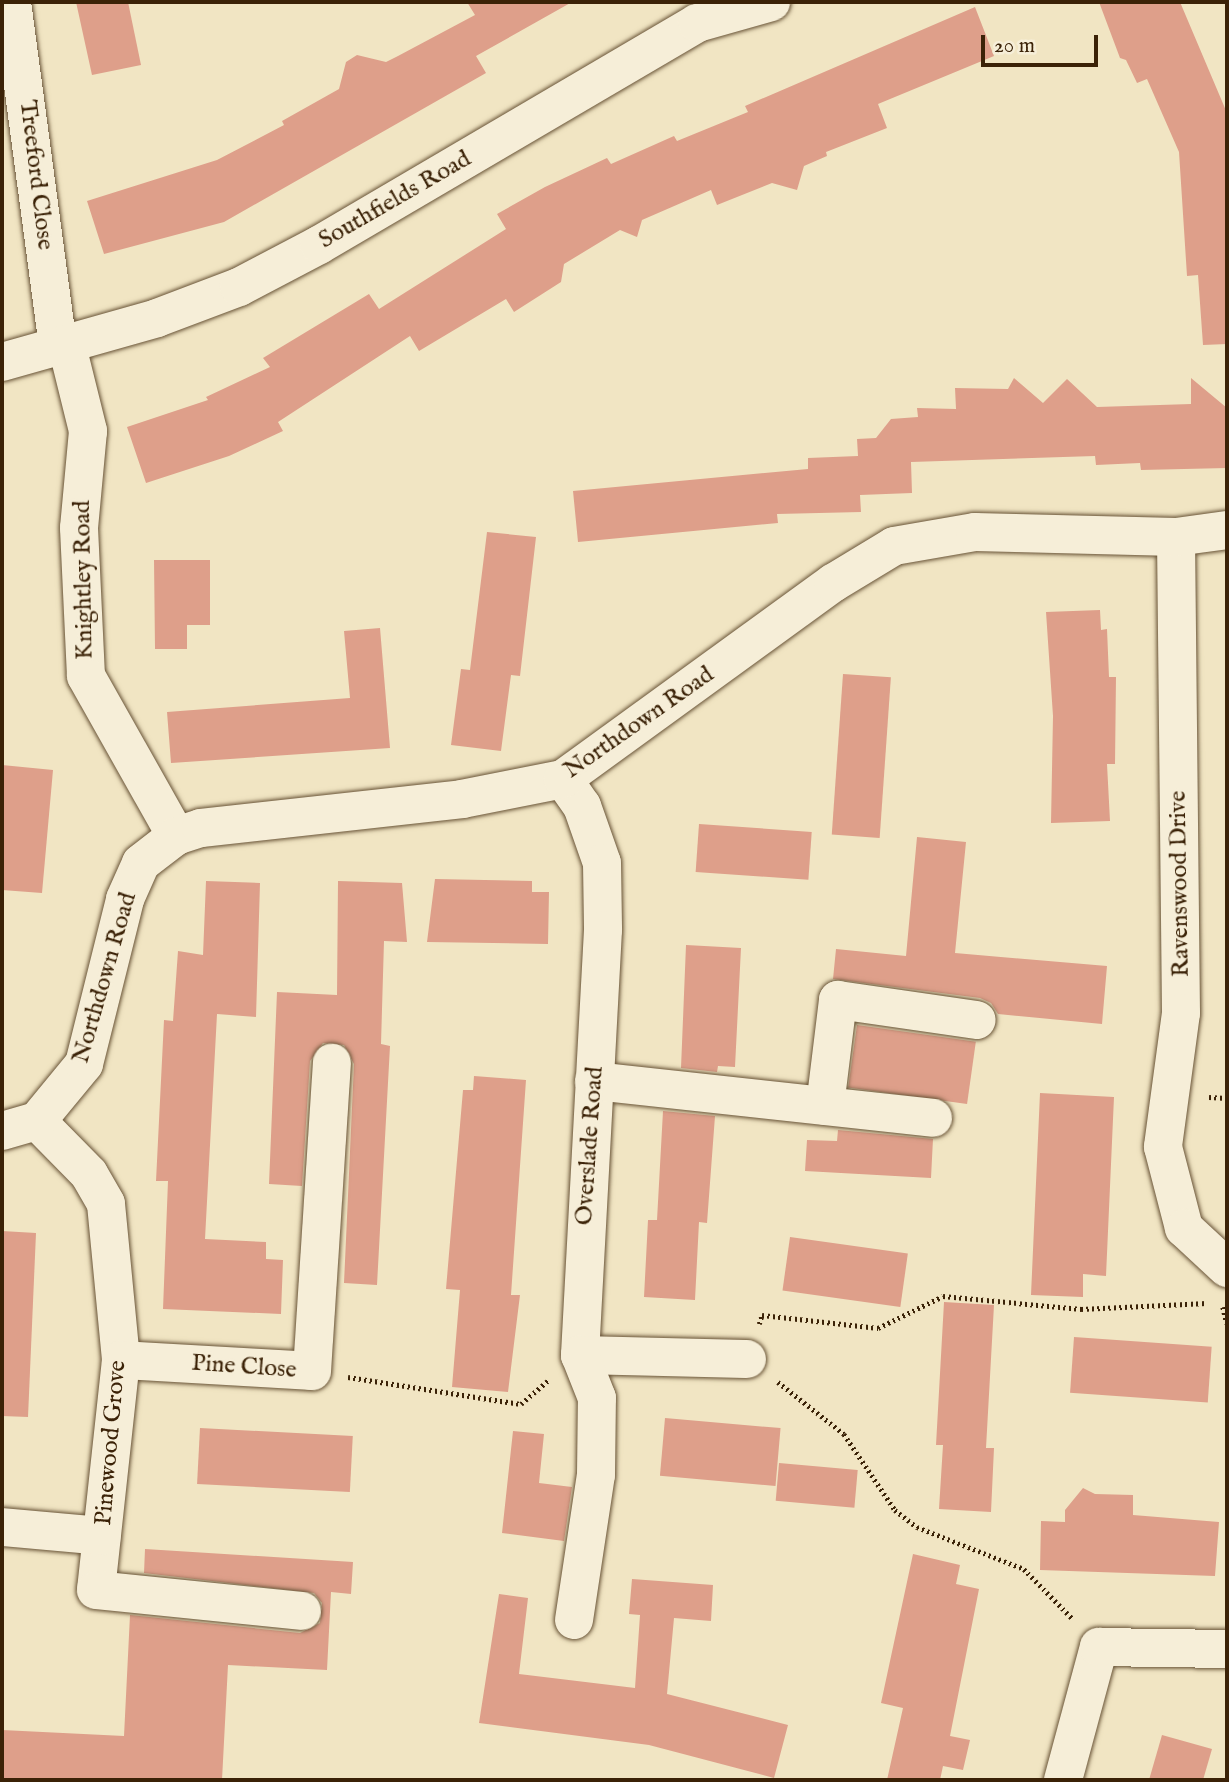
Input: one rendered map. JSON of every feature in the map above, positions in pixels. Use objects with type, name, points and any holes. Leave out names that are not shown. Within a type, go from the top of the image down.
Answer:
[{"type":"street","name":"Treeford Close","points":[[12,2],[62,347]]},
{"type":"street","name":"Southfields Road","points":[[2,362],[158,318],[239,287],[319,245],[692,13],[771,2]]},
{"type":"street","name":"Knightley Road","points":[[62,347],[88,431],[79,528],[86,676],[176,836]]},
{"type":"street","name":"Northdown Road","points":[[89,1174],[19,1126],[84,1064],[102,1003],[111,942],[141,863],[176,836],[201,828],[462,799],[563,779],[833,583],[894,546],[975,532],[1177,537],[1227,530]]},
{"type":"street","name":"Ravenswood Drive","points":[[1177,537],[1181,1013],[1163,1147],[1184,1227],[1225,1285]]},
{"type":"street","name":"Overslade Road","points":[[563,779],[582,806],[602,863],[603,930],[580,1355]]},
{"type":"street","points":[[825,1107],[838,1000],[977,1020]]},
{"type":"street","name":"Pine Close","points":[[121,1360],[312,1371],[313,1316],[326,1197],[332,1063]]},
{"type":"street","points":[[594,1081],[933,1118]]},
{"type":"street","name":"Pinewood Grove","points":[[89,1174],[106,1204],[121,1360],[96,1590],[302,1611]]},
{"type":"street","points":[[575,1620],[596,1462],[597,1398],[580,1355],[747,1359]]},
{"type":"street","points":[[2,1527],[102,1536]]},
{"type":"street","points":[[1063,1780],[1099,1647],[1227,1649]]},
{"type":"path","points":[[1099,1647],[1024,1569],[917,1527],[895,1510],[844,1434],[747,1359],[762,1315],[878,1328],[943,1296],[1081,1309],[1225,1285]]},
{"type":"path","points":[[312,1371],[521,1404],[580,1355]]},
{"type":"building","points":[[76,2],[128,2],[141,65],[92,75]]},
{"type":"building","points":[[467,2],[572,2],[476,56],[486,73],[224,222],[104,254],[87,201],[217,160],[284,125],[282,121],[339,89],[346,62],[357,55],[386,62],[475,15]]},
{"type":"building","points":[[1099,2],[1180,2],[1227,113],[1227,344],[1203,345],[1198,275],[1187,276],[1179,152],[1147,79],[1137,83],[1126,60],[1120,58]]},
{"type":"building","points":[[975,7],[994,56],[878,104],[887,128],[826,152],[827,156],[804,166],[797,190],[772,183],[717,205],[711,190],[642,220],[637,237],[620,230],[564,264],[561,282],[514,312],[506,299],[419,351],[410,336],[278,422],[283,431],[229,456],[146,483],[127,427],[208,400],[206,397],[270,367],[263,358],[369,294],[379,309],[506,229],[497,214],[545,187],[607,158],[611,164],[674,136],[677,141],[748,112],[745,106]]},
{"type":"building","points":[[1014,378],[1043,403],[1067,379],[1097,407],[1191,404],[1191,378],[1227,408],[1227,468],[1141,470],[1140,463],[1096,465],[1095,456],[911,462],[912,493],[860,495],[861,512],[777,514],[778,523],[578,542],[573,491],[808,469],[808,458],[858,456],[857,439],[876,438],[891,419],[918,417],[917,408],[956,409],[955,388],[1008,389]]},
{"type":"building","points":[[487,532],[536,537],[520,676],[511,675],[501,751],[451,745],[461,669],[470,670]]},
{"type":"building","points":[[154,560],[210,560],[210,625],[187,625],[187,649],[155,649]]},
{"type":"building","points":[[1100,610],[1101,630],[1107,629],[1109,677],[1116,677],[1115,764],[1107,764],[1110,821],[1051,823],[1053,716],[1046,612]]},
{"type":"building","points":[[380,628],[390,748],[171,763],[167,712],[350,698],[344,631]]},
{"type":"building","points":[[843,674],[891,677],[880,838],[832,835]]},
{"type":"building","points":[[2,765],[53,770],[42,893],[2,890]]},
{"type":"building","points":[[699,824],[812,832],[808,880],[696,872]]},
{"type":"building","points":[[917,837],[966,842],[955,953],[1107,966],[1102,1024],[998,1014],[991,1003],[980,998],[833,979],[836,949],[906,956]]},
{"type":"building","points":[[435,879],[532,881],[532,892],[549,892],[548,944],[427,942]]},
{"type":"building","points":[[206,881],[260,883],[256,1017],[217,1014],[205,1239],[266,1242],[266,1259],[283,1260],[281,1314],[163,1309],[168,1181],[156,1181],[164,1020],[173,1021],[178,951],[203,955]]},
{"type":"building","points":[[338,881],[402,883],[407,942],[384,941],[381,1044],[390,1046],[377,1285],[344,1283],[354,1064],[344,1045],[323,1043],[310,1061],[302,1186],[269,1184],[277,992],[337,995]]},
{"type":"building","points":[[686,945],[741,948],[735,1067],[718,1066],[717,1072],[681,1068]]},
{"type":"building","points":[[857,1025],[976,1042],[967,1104],[848,1087]]},
{"type":"building","points":[[474,1076],[526,1080],[511,1295],[520,1295],[508,1392],[452,1387],[460,1290],[446,1289],[463,1090],[473,1090]]},
{"type":"building","points":[[1040,1093],[1114,1097],[1106,1276],[1083,1274],[1083,1297],[1031,1295]]},
{"type":"building","points":[[663,1111],[715,1116],[707,1223],[699,1222],[695,1300],[644,1297],[648,1220],[657,1220]]},
{"type":"building","points":[[838,1130],[933,1139],[931,1178],[805,1171],[807,1140],[837,1141]]},
{"type":"building","points":[[2,1231],[36,1233],[28,1417],[2,1416]]},
{"type":"building","points":[[790,1237],[908,1254],[900,1307],[782,1290]]},
{"type":"building","points":[[944,1302],[994,1305],[986,1448],[994,1448],[991,1512],[939,1509],[943,1445],[936,1445]]},
{"type":"building","points":[[1074,1337],[1212,1347],[1208,1402],[1070,1393]]},
{"type":"building","points":[[665,1418],[781,1428],[776,1486],[660,1476]]},
{"type":"building","points":[[200,1428],[353,1436],[350,1492],[197,1484]]},
{"type":"building","points":[[513,1431],[544,1434],[539,1483],[572,1487],[564,1541],[502,1533]]},
{"type":"building","points":[[779,1463],[858,1470],[854,1508],[776,1501]]},
{"type":"building","points":[[1083,1488],[1095,1494],[1133,1495],[1133,1515],[1219,1522],[1215,1576],[1040,1570],[1041,1521],[1065,1522],[1065,1510]]},
{"type":"building","points":[[145,1549],[353,1562],[351,1594],[331,1592],[327,1670],[228,1665],[222,1780],[2,1780],[2,1730],[124,1736],[130,1615],[300,1633],[320,1623],[322,1603],[314,1593],[144,1573]]},
{"type":"building","points":[[913,1554],[960,1565],[956,1584],[979,1589],[950,1736],[970,1740],[963,1770],[943,1766],[940,1780],[887,1780],[903,1708],[881,1703]]},
{"type":"building","points":[[632,1579],[713,1585],[711,1621],[674,1618],[667,1694],[788,1725],[774,1778],[649,1745],[479,1723],[499,1594],[528,1598],[519,1674],[635,1688],[640,1615],[629,1614]]},
{"type":"building","points":[[1162,1735],[1212,1749],[1203,1780],[1149,1780]]}]
